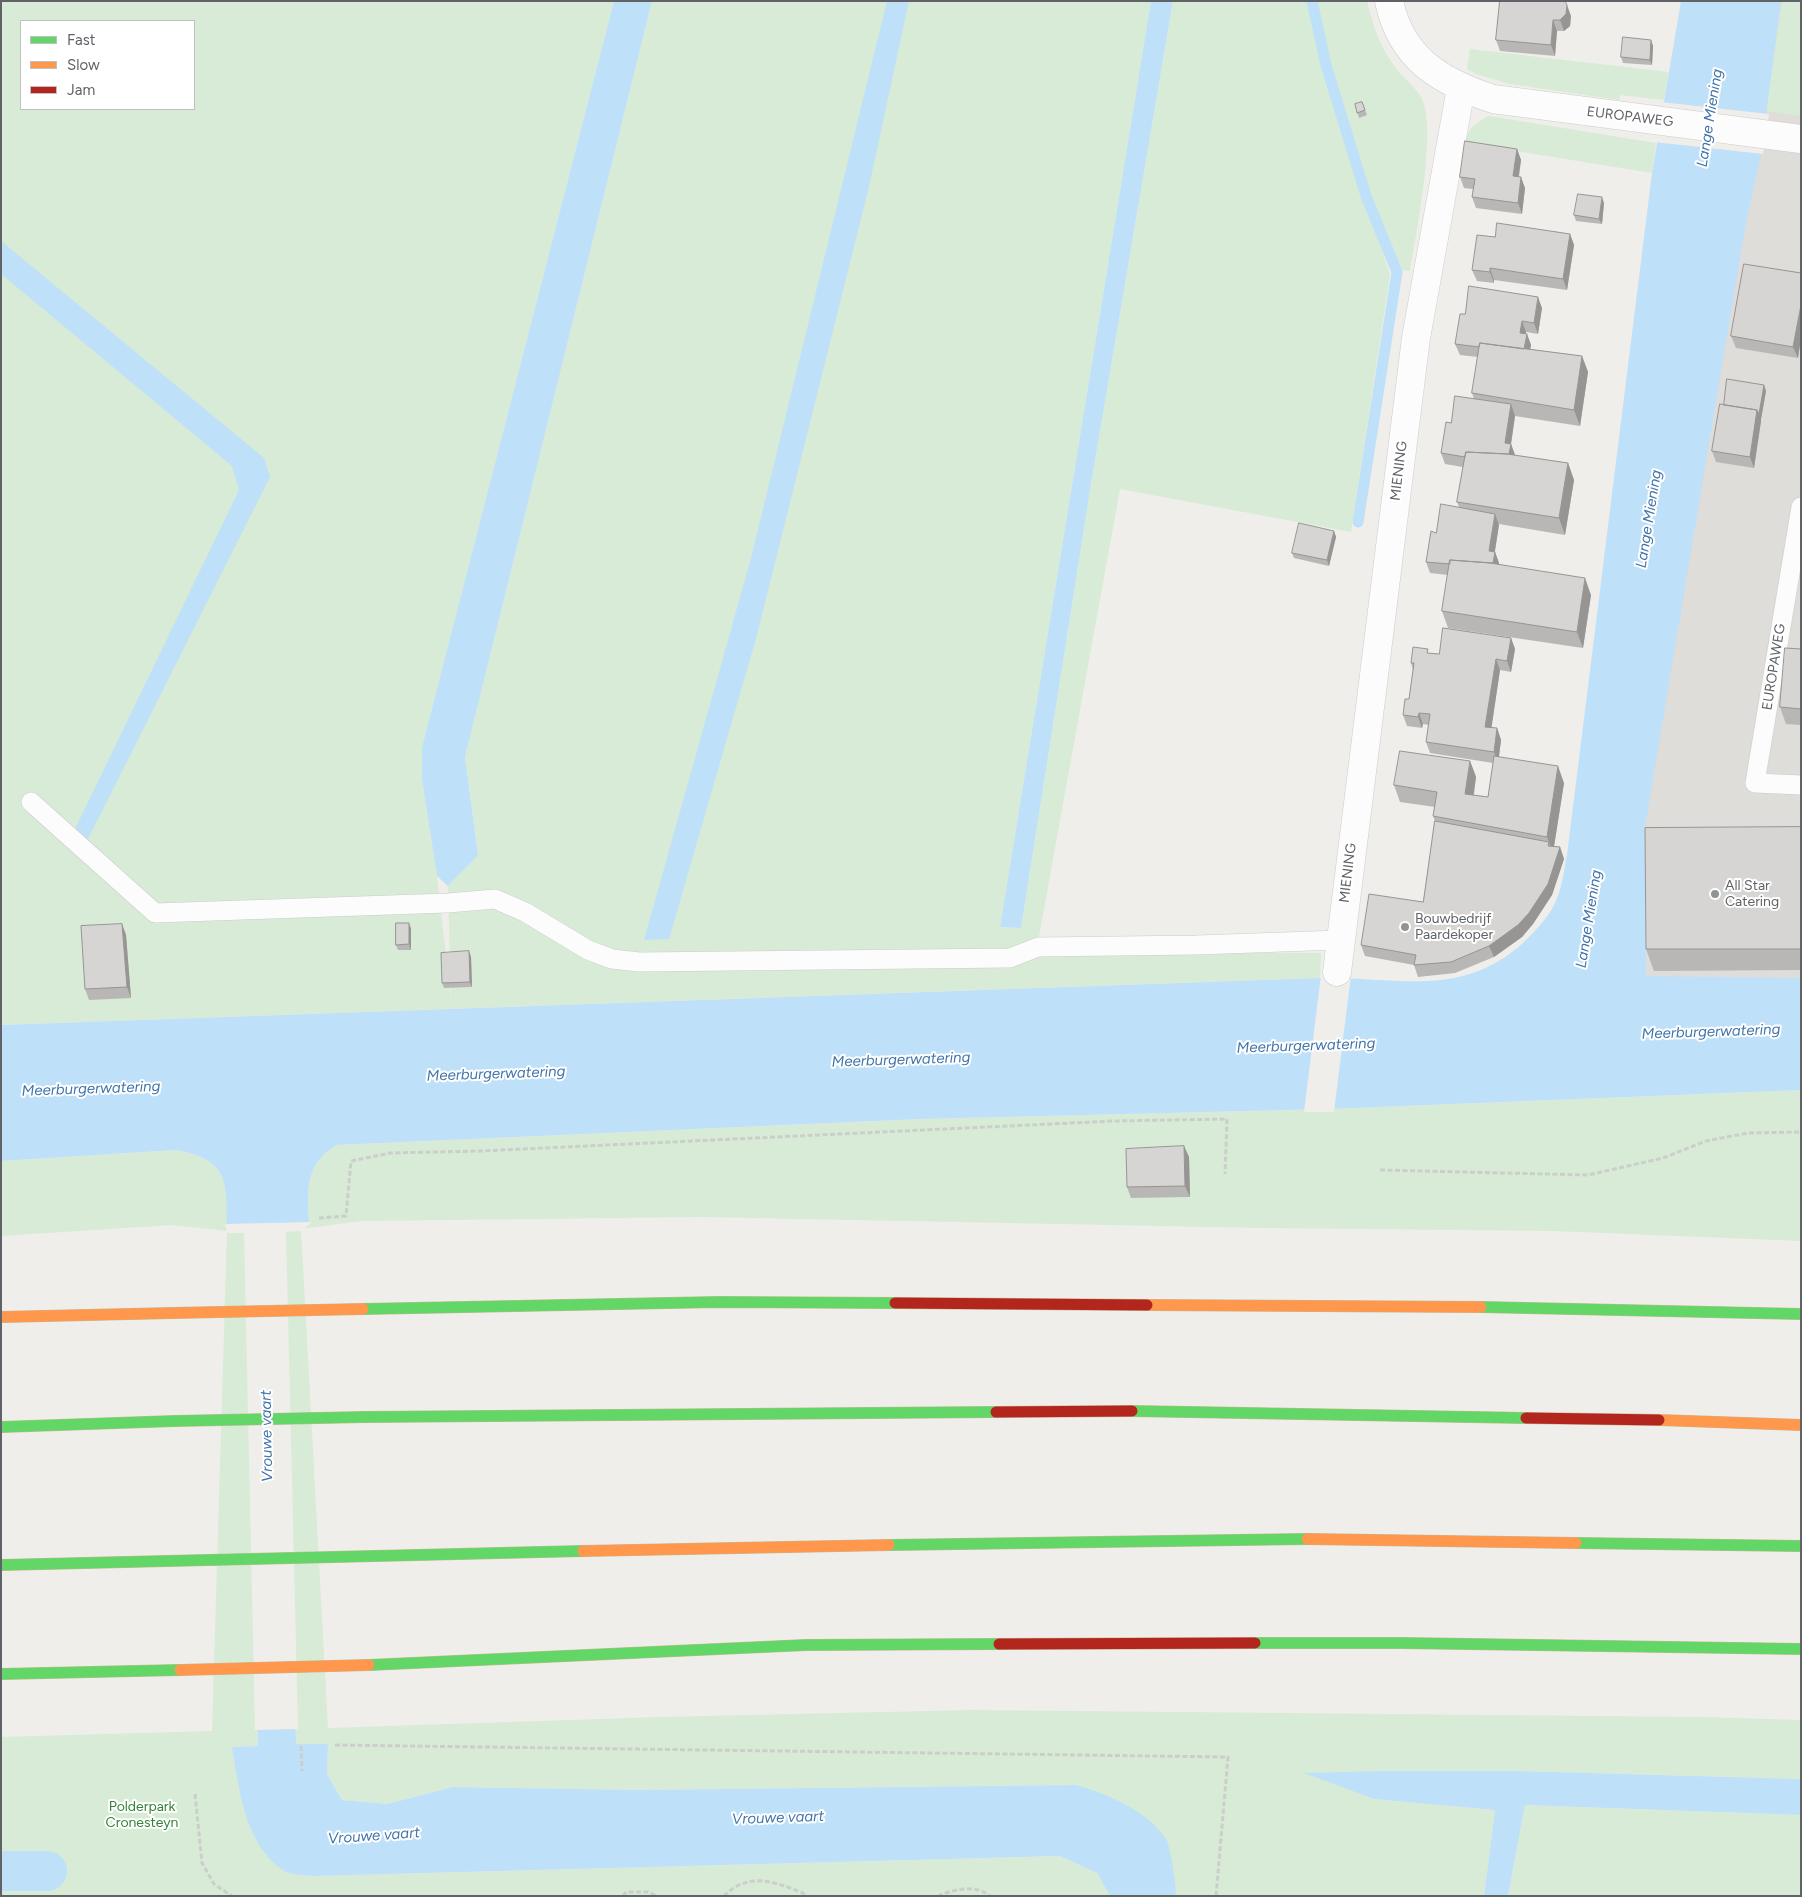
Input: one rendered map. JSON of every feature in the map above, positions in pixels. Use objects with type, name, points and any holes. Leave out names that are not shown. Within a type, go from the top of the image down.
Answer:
[{"type":"highway","points":[[1,1318],[729,1302],[1484,1307],[1801,1314]]},
{"type":"highway","points":[[1,1427],[364,1416],[1136,1411],[1692,1421],[1801,1425]]},
{"type":"highway","points":[[1,1565],[1249,1538],[1801,1546]]},
{"type":"highway","points":[[1,1674],[369,1665],[806,1645],[1401,1643],[1801,1649]]},
{"type":"street","points":[[1389,1],[1402,36],[1420,60],[1460,88]]},
{"type":"street","name":"EUROPAWEG","points":[[1460,88],[1493,99],[1791,138]]},
{"type":"street","name":"MIENING","points":[[1337,972],[1416,338],[1460,88]]},
{"type":"lane","name":"EUROPAWEG","points":[[1801,507],[1755,783],[1801,785]]},
{"type":"lane","points":[[31,802],[154,913],[495,900],[525,912],[588,950],[612,959],[639,962],[1010,958],[1038,947],[1196,945],[1340,940]]},
{"type":"path","points":[[319,1218],[346,1216],[351,1161],[390,1153],[481,1151],[1114,1121],[1227,1119],[1225,1174]]},
{"type":"path","points":[[1380,1170],[1588,1175],[1663,1158],[1706,1141],[1748,1133],[1801,1132]]},
{"type":"path","points":[[335,1745],[1228,1757],[1216,1896]]},
{"type":"path","points":[[301,1746],[302,1771]]},
{"type":"path","points":[[195,1794],[202,1863],[214,1884],[232,1896]]},
{"type":"path","points":[[724,1896],[735,1885],[770,1880],[803,1893],[805,1896]]},
{"type":"path","points":[[938,1896],[955,1888],[984,1891],[990,1896]]},
{"type":"path","points":[[623,1896],[626,1892],[648,1892],[657,1896]]},
{"type":"shaded area","points":[[1761,1],[1801,1],[1801,994],[1597,990]]},
{"type":"green space","points":[[1,1],[614,1],[422,747],[422,780],[437,876],[451,999],[448,886],[478,854],[465,757],[652,1],[1151,1],[1000,927],[1021,928],[1091,484],[1173,1],[1367,1],[1376,30],[1388,56],[1422,99],[1426,113],[1427,133],[1424,182],[1410,271],[1402,270],[1367,201],[1390,275],[1351,532],[1120,489],[1038,942],[1014,951],[1321,953],[1320,978],[1,1025]]},
{"type":"green space","points":[[1782,1],[1801,1],[1801,116],[1766,111]]},
{"type":"green space","points":[[1470,49],[1669,72],[1664,100],[1620,95],[1619,100],[1510,84],[1476,74],[1467,69]]},
{"type":"green space","points":[[1489,116],[1656,143],[1652,173],[1466,143],[1473,126]]},
{"type":"green space","points":[[1801,1090],[1801,1241],[1554,1231],[1262,1228],[701,1217],[361,1221],[301,1229],[328,1728],[661,1717],[972,1710],[1702,1717],[1801,1720],[1801,1779],[1519,1771],[1306,1773],[1374,1799],[1495,1810],[1484,1896],[1176,1896],[1166,1840],[1138,1812],[1076,1785],[639,1790],[453,1787],[387,1804],[342,1800],[327,1774],[328,1745],[296,1745],[283,1229],[309,1221],[308,1198],[310,1178],[319,1161],[336,1145],[920,1119],[1329,1109]]},
{"type":"green space","name":"Polderpark Cronesteyn","points":[[176,1150],[194,1154],[216,1167],[222,1176],[225,1187],[228,1230],[246,1230],[258,1746],[233,1747],[282,1870],[314,1876],[1060,1856],[1097,1873],[1110,1896],[1,1896],[1,1737],[212,1731],[227,1231],[172,1225],[1,1236],[1,1161]]},
{"type":"green space","points":[[1525,1805],[1801,1815],[1801,1896],[1508,1896]]},
{"type":"water","points":[[614,1],[652,1],[465,757],[478,855],[448,886],[437,876],[422,780],[422,747]]},
{"type":"water","points":[[887,1],[909,1],[868,191],[757,635],[669,939],[644,940],[751,558]]},
{"type":"water","points":[[1151,1],[1173,1],[1091,484],[1021,928],[1000,927]]},
{"type":"water","points":[[1681,1],[1781,1],[1760,160],[1746,222],[1645,827],[1646,976],[1801,978],[1801,1090],[1329,1109],[920,1119],[336,1145],[319,1161],[310,1178],[308,1198],[309,1221],[301,1229],[283,1230],[296,1744],[328,1744],[327,1774],[342,1800],[387,1804],[453,1787],[639,1790],[1076,1785],[1113,1798],[1137,1812],[1158,1829],[1166,1839],[1170,1850],[1176,1896],[1110,1896],[1097,1873],[1060,1856],[314,1876],[292,1874],[281,1869],[259,1844],[251,1829],[237,1780],[232,1747],[258,1746],[246,1230],[227,1230],[225,1187],[222,1176],[216,1167],[194,1154],[176,1150],[1,1161],[1,1025],[1320,978],[1427,981],[1452,978],[1476,972],[1500,960],[1524,942],[1545,919],[1557,898],[1564,873],[1652,173]]},
{"type":"water","points":[[1,241],[264,458],[270,477],[88,839],[75,829],[239,490],[232,466],[1,274]]},
{"type":"water","points":[[1519,1771],[1801,1779],[1801,1815],[1525,1805],[1508,1896],[1484,1896],[1495,1810],[1374,1799],[1304,1773]]},
{"type":"pier","points":[[1661,102],[1769,114],[1763,154],[1654,142]]},
{"type":"pier","points":[[1321,975],[1351,975],[1334,1112],[1304,1112]]},
{"type":"pier","points":[[312,1222],[301,1231],[286,1232],[298,1729],[255,1730],[244,1233],[227,1233],[225,1224]]},
{"type":"building","points":[[1500,1],[1565,1],[1567,5],[1566,14],[1560,20],[1553,20],[1551,45],[1496,40]]},
{"type":"building","points":[[1623,37],[1651,40],[1650,60],[1621,57]]},
{"type":"building","points":[[1362,102],[1365,110],[1357,113],[1355,104]]},
{"type":"building","points":[[1465,141],[1517,149],[1513,176],[1521,177],[1518,203],[1472,197],[1475,179],[1460,177]]},
{"type":"building","points":[[1578,194],[1602,197],[1599,219],[1574,215]]},
{"type":"building","points":[[1497,223],[1570,234],[1563,279],[1490,268],[1490,272],[1472,270],[1477,235],[1495,237]]},
{"type":"building","points":[[1744,264],[1801,273],[1801,305],[1793,347],[1731,336]]},
{"type":"building","points":[[1469,286],[1538,297],[1534,323],[1522,321],[1520,333],[1527,334],[1524,349],[1480,343],[1479,347],[1455,344],[1460,314],[1465,314]]},
{"type":"building","points":[[1480,343],[1582,356],[1574,410],[1472,393]]},
{"type":"building","points":[[1727,379],[1764,385],[1759,414],[1757,410],[1724,405]]},
{"type":"building","points":[[1455,396],[1511,404],[1505,443],[1511,444],[1509,454],[1466,452],[1465,457],[1441,453],[1446,422],[1451,423]]},
{"type":"building","points":[[1720,404],[1757,410],[1750,457],[1712,451]]},
{"type":"building","points":[[1466,452],[1507,454],[1568,463],[1559,518],[1457,502]]},
{"type":"building","points":[[1441,504],[1495,514],[1489,551],[1495,552],[1493,563],[1450,560],[1450,564],[1426,562],[1431,531],[1436,533]]},
{"type":"building","points":[[1299,523],[1334,531],[1327,560],[1292,553]]},
{"type":"building","points":[[1450,560],[1490,563],[1585,578],[1577,632],[1442,611]]},
{"type":"building","points":[[1443,628],[1511,638],[1507,661],[1496,659],[1485,727],[1497,728],[1494,752],[1426,742],[1430,714],[1419,713],[1418,717],[1403,715],[1405,699],[1409,699],[1414,663],[1411,663],[1413,647],[1428,649],[1427,653],[1439,654]]},
{"type":"building","points":[[1785,648],[1801,649],[1801,709],[1780,707]]},
{"type":"building","points":[[1400,751],[1470,761],[1465,794],[1488,797],[1494,756],[1558,766],[1547,837],[1433,816],[1437,792],[1394,785]]},
{"type":"building","points":[[1435,821],[1549,842],[1548,846],[1560,847],[1548,884],[1529,913],[1518,925],[1489,946],[1451,962],[1414,965],[1416,955],[1361,945],[1369,894],[1423,902]]},
{"type":"building","points":[[1801,827],[1801,949],[1646,949],[1645,828]]},
{"type":"building","points":[[396,923],[409,923],[409,944],[396,945]]},
{"type":"building","points":[[122,924],[127,987],[85,989],[81,926]]},
{"type":"building","points":[[469,951],[470,982],[442,983],[441,953]]},
{"type":"building","points":[[1184,1146],[1185,1186],[1127,1187],[1126,1149]]},
{"type":"waterway","points":[[1312,1],[1326,65],[1366,196],[1397,272],[1358,522]]},
{"type":"waterway","points":[[1,1871],[47,1871]]},
{"type":"traffic: fast","points":[[363,1309],[719,1302],[895,1303]]},
{"type":"traffic: fast","points":[[1481,1307],[1801,1314]]},
{"type":"traffic: fast","points":[[1132,1411],[1526,1418]]},
{"type":"traffic: fast","points":[[365,1417],[996,1412]]},
{"type":"traffic: fast","points":[[175,1421],[365,1417]]},
{"type":"traffic: fast","points":[[1,1427],[175,1421]]},
{"type":"traffic: fast","points":[[889,1545],[1307,1539]]},
{"type":"traffic: fast","points":[[1576,1543],[1801,1546]]},
{"type":"traffic: fast","points":[[1,1565],[583,1551]]},
{"type":"traffic: fast","points":[[1255,1643],[1401,1643],[1801,1649]]},
{"type":"traffic: fast","points":[[369,1665],[806,1645],[999,1644]]},
{"type":"traffic: fast","points":[[1,1674],[180,1670]]},
{"type":"traffic: slow","points":[[1147,1305],[1481,1307]]},
{"type":"traffic: slow","points":[[173,1313],[363,1309]]},
{"type":"traffic: slow","points":[[1,1317],[173,1313]]},
{"type":"traffic: slow","points":[[1659,1420],[1801,1425]]},
{"type":"traffic: slow","points":[[1307,1539],[1576,1543]]},
{"type":"traffic: slow","points":[[583,1551],[889,1545]]},
{"type":"traffic: slow","points":[[180,1670],[369,1665]]},
{"type":"traffic: jam","points":[[895,1303],[1147,1305]]},
{"type":"traffic: jam","points":[[996,1412],[1132,1411]]},
{"type":"traffic: jam","points":[[1526,1418],[1659,1420]]},
{"type":"traffic: jam","points":[[999,1644],[1255,1643]]},
{"type":"place","name":"All Star Catering","points":[[1715,894]]},
{"type":"place","name":"Bouwbedrijf Paardekoper","points":[[1405,927]]},
{"type":"water label","name":"Lange Miening","points":[[1710,118]]},
{"type":"water label","name":"Lange Miening","points":[[1649,519]]},
{"type":"water label","name":"Lange Miening","points":[[1589,919]]},
{"type":"water label","name":"Meerburgerwatering","points":[[1711,1032]]},
{"type":"water label","name":"Meerburgerwatering","points":[[1306,1046]]},
{"type":"water label","name":"Meerburgerwatering","points":[[901,1060]]},
{"type":"water label","name":"Meerburgerwatering","points":[[496,1074]]},
{"type":"water label","name":"Meerburgerwatering","points":[[91,1089]]},
{"type":"water label","name":"Vrouwe vaart","points":[[267,1436]]},
{"type":"water label","name":"Vrouwe vaart","points":[[778,1818]]},
{"type":"water label","name":"Vrouwe vaart","points":[[374,1836]]}]
